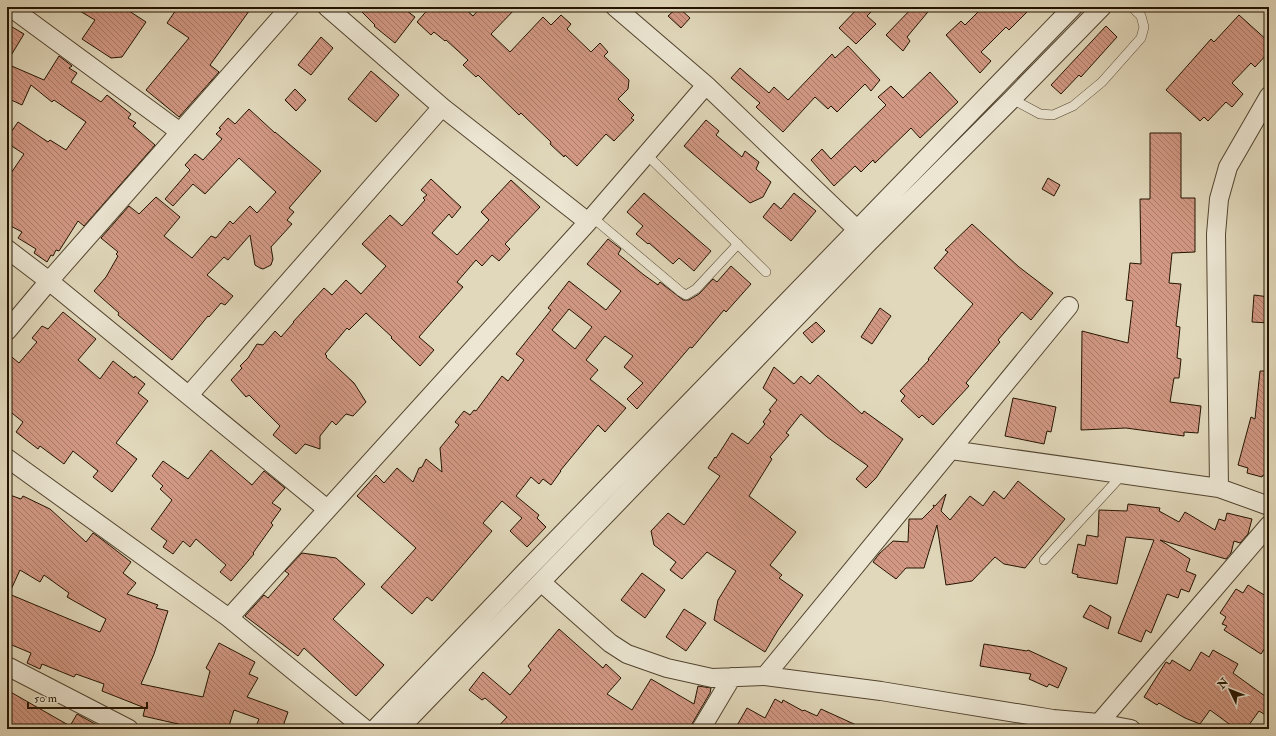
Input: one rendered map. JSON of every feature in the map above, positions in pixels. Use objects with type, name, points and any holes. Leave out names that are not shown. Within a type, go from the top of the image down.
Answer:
[{"type":"street","points":[[10,7],[180,132]]},
{"type":"street","points":[[7,330],[290,7]]},
{"type":"street","points":[[327,7],[442,107],[590,219]]},
{"type":"street","points":[[615,7],[706,84],[863,235]]},
{"type":"street","points":[[399,729],[541,582],[863,235],[991,90],[1073,7]]},
{"type":"street","points":[[375,729],[525,572],[863,235],[1012,99],[1102,7]]},
{"type":"street","points":[[229,618],[590,219],[706,84]]},
{"type":"street","points":[[1219,488],[1216,234],[1219,199],[1228,167],[1268,100]]},
{"type":"street","points":[[188,395],[442,107]]},
{"type":"street","points":[[7,249],[49,281],[327,509]]},
{"type":"street","points":[[765,676],[1069,306]]},
{"type":"street","points":[[950,450],[1219,488],[1269,506]]},
{"type":"street","points":[[7,458],[229,618],[365,729]]},
{"type":"street","points":[[1099,723],[1269,525]]},
{"type":"street","points":[[541,582],[610,643],[627,654],[667,668],[712,678],[765,676],[881,691],[1050,724],[1099,723],[1131,729]]},
{"type":"street","points":[[7,666],[129,729]]},
{"type":"street","points":[[701,729],[732,677]]},
{"type":"lane","points":[[1012,99],[1040,114],[1053,115],[1073,106],[1102,82],[1141,38],[1144,27],[1141,16],[1132,7]]},
{"type":"lane","points":[[646,154],[766,272]]},
{"type":"lane","points":[[590,219],[686,295],[696,289],[738,244]]},
{"type":"lane","points":[[1044,560],[1123,474]]},
{"type":"building","points":[[73,7],[123,7],[146,22],[122,57],[111,58],[82,39],[95,20]]},
{"type":"building","points":[[178,7],[252,7],[210,65],[219,72],[179,117],[146,90],[189,38],[167,23]]},
{"type":"building","points":[[357,7],[402,7],[415,17],[395,43],[374,26],[375,25]]},
{"type":"building","points":[[430,7],[463,7],[473,16],[481,7],[517,7],[491,34],[510,52],[543,17],[551,25],[561,15],[571,24],[567,29],[591,52],[600,43],[608,52],[604,56],[629,80],[628,89],[618,99],[634,115],[631,118],[634,120],[614,141],[606,134],[577,166],[565,155],[564,157],[550,144],[551,142],[521,113],[519,115],[478,75],[476,77],[463,65],[468,60],[446,40],[445,41],[434,32],[431,35],[417,22]]},
{"type":"building","points":[[678,7],[690,18],[681,28],[668,16]]},
{"type":"building","points":[[859,7],[876,7],[867,16],[876,24],[856,44],[839,28]]},
{"type":"building","points":[[913,7],[932,7],[907,37],[910,41],[903,51],[886,35]]},
{"type":"building","points":[[983,7],[1032,7],[1009,30],[1006,27],[981,52],[991,61],[980,73],[946,35],[961,21],[965,25]]},
{"type":"building","points":[[1239,15],[1269,42],[1269,52],[1255,67],[1251,63],[1232,83],[1243,94],[1232,107],[1226,102],[1208,121],[1204,117],[1200,121],[1166,90],[1211,39],[1214,42]]},
{"type":"building","points":[[7,24],[24,34],[7,62]]},
{"type":"building","points":[[1106,26],[1117,37],[1081,77],[1079,75],[1061,94],[1051,85]]},
{"type":"building","points":[[321,37],[333,48],[311,75],[298,65]]},
{"type":"building","points":[[848,46],[880,80],[871,91],[865,84],[837,112],[831,106],[828,109],[815,97],[783,132],[756,107],[760,103],[731,78],[740,68],[769,93],[774,87],[788,100],[832,54],[835,58]]},
{"type":"building","points":[[59,56],[72,66],[69,68],[77,73],[71,82],[101,102],[107,95],[131,114],[128,118],[136,123],[133,126],[155,145],[84,226],[78,221],[59,251],[56,250],[47,262],[34,253],[36,249],[18,238],[22,232],[7,224],[7,179],[24,154],[7,143],[7,138],[18,122],[48,142],[50,140],[66,150],[86,122],[54,100],[52,102],[31,85],[22,105],[7,98],[7,64],[44,80]]},
{"type":"building","points":[[371,71],[399,95],[376,122],[348,99]]},
{"type":"building","points":[[930,72],[958,102],[920,138],[911,128],[875,163],[873,160],[861,172],[855,166],[834,186],[811,160],[822,149],[831,159],[886,105],[878,97],[891,86],[903,98]]},
{"type":"building","points":[[295,89],[306,100],[296,111],[285,100]]},
{"type":"building","points":[[249,109],[275,133],[321,171],[289,208],[294,212],[287,220],[292,224],[271,247],[273,259],[271,265],[263,269],[255,265],[250,235],[228,260],[224,257],[207,275],[233,296],[225,305],[221,303],[209,317],[208,316],[172,360],[118,315],[119,313],[94,291],[106,277],[118,256],[116,254],[118,252],[101,238],[129,206],[139,214],[156,197],[180,217],[164,236],[192,258],[211,236],[216,238],[230,221],[233,224],[250,206],[257,213],[276,192],[239,158],[205,194],[193,184],[173,206],[165,199],[190,170],[185,165],[195,154],[203,160],[222,139],[216,134],[228,118],[235,124]]},
{"type":"building","points":[[706,120],[719,131],[716,135],[742,157],[745,151],[759,162],[756,169],[771,182],[763,197],[750,203],[684,146]]},
{"type":"building","points":[[1150,133],[1181,133],[1181,198],[1195,198],[1195,252],[1172,253],[1169,283],[1181,284],[1176,326],[1180,327],[1177,358],[1181,359],[1179,378],[1174,378],[1170,402],[1201,406],[1198,433],[1184,432],[1184,436],[1126,428],[1081,430],[1082,331],[1128,343],[1133,301],[1126,300],[1130,263],[1141,264],[1140,199],[1150,199]]},
{"type":"building","points":[[1048,178],[1060,185],[1054,196],[1042,189]]},
{"type":"building","points":[[431,179],[461,207],[452,218],[449,214],[432,233],[457,255],[489,220],[481,212],[511,180],[540,207],[505,244],[510,249],[499,261],[492,255],[482,266],[476,260],[457,282],[463,287],[419,337],[434,350],[420,366],[366,313],[349,330],[347,328],[325,354],[327,356],[326,357],[354,383],[366,402],[353,416],[346,414],[336,425],[332,421],[320,436],[320,449],[305,444],[296,454],[273,435],[280,426],[249,395],[246,397],[231,380],[242,368],[240,366],[248,358],[257,344],[263,345],[275,331],[281,337],[324,288],[332,295],[346,280],[361,294],[386,266],[362,244],[390,215],[402,226],[425,200],[423,198],[427,195],[421,190]]},
{"type":"building","points":[[644,193],[711,251],[694,271],[679,258],[673,264],[636,234],[643,226],[627,212]]},
{"type":"building","points":[[794,193],[816,211],[791,241],[763,217],[774,203],[781,209]]},
{"type":"building","points":[[972,224],[1019,267],[1053,293],[1031,320],[1022,312],[998,340],[1000,342],[966,383],[969,386],[933,425],[922,415],[919,418],[901,401],[905,396],[900,391],[929,360],[928,359],[973,304],[934,268],[948,252],[945,250]]},
{"type":"building","points":[[608,239],[621,249],[618,254],[658,285],[660,282],[683,300],[689,300],[699,294],[713,279],[717,282],[731,266],[751,284],[726,312],[724,310],[692,348],[690,347],[637,409],[627,399],[643,383],[624,367],[633,356],[605,336],[586,360],[598,370],[590,379],[626,408],[605,432],[598,425],[560,471],[551,485],[543,479],[539,484],[531,477],[516,496],[539,515],[537,518],[546,527],[527,547],[510,531],[522,518],[502,501],[483,523],[492,531],[432,601],[427,597],[412,614],[381,587],[416,548],[357,496],[376,475],[384,483],[397,468],[413,482],[419,468],[422,467],[426,459],[442,472],[440,448],[459,425],[455,422],[464,411],[470,415],[474,410],[476,411],[502,376],[508,381],[524,360],[516,354],[551,310],[548,308],[569,281],[606,310],[621,291],[587,264]],"holes":[[[569,309],[592,327],[575,349],[552,330]]]},
{"type":"building","points":[[1254,295],[1269,297],[1269,323],[1252,322]]},
{"type":"building","points":[[880,308],[891,316],[872,344],[861,337]]},
{"type":"building","points":[[63,312],[96,339],[78,360],[100,379],[113,361],[134,378],[135,376],[145,384],[138,393],[148,401],[116,443],[137,459],[112,492],[93,477],[98,471],[73,451],[64,464],[40,446],[38,449],[16,432],[23,422],[7,409],[7,353],[19,363],[37,342],[32,338],[42,326],[48,329]]},
{"type":"building","points":[[816,322],[825,331],[812,343],[803,333]]},
{"type":"building","points":[[774,367],[794,384],[801,376],[810,384],[818,375],[862,414],[864,411],[903,439],[876,478],[866,488],[856,479],[868,466],[827,437],[801,414],[786,433],[789,435],[770,457],[772,459],[749,496],[796,532],[770,565],[782,575],[779,578],[803,595],[778,630],[765,652],[714,620],[718,600],[736,571],[707,552],[682,579],[670,570],[676,562],[654,545],[651,531],[668,513],[684,525],[720,476],[708,468],[732,433],[748,444],[765,424],[763,422],[771,411],[769,410],[777,400],[763,388]]},
{"type":"building","points":[[1260,371],[1269,371],[1269,477],[1263,475],[1262,477],[1247,473],[1248,468],[1238,465],[1251,417],[1255,419]]},
{"type":"building","points":[[1013,398],[1056,407],[1051,432],[1047,431],[1044,444],[1005,436]]},
{"type":"building","points":[[211,450],[252,485],[264,471],[285,488],[272,503],[281,509],[271,523],[273,525],[253,553],[254,554],[231,581],[220,572],[226,565],[196,539],[190,547],[183,541],[173,554],[163,547],[167,541],[151,529],[172,500],[160,489],[163,486],[152,476],[163,461],[188,479]]},
{"type":"building","points":[[1018,481],[1065,519],[1025,568],[1004,564],[995,557],[972,581],[946,585],[937,525],[924,568],[906,568],[896,579],[873,562],[893,541],[908,542],[909,519],[922,519],[934,507],[933,505],[935,506],[946,494],[941,511],[950,520],[970,496],[983,506],[994,491],[1004,499]]},
{"type":"building","points":[[7,494],[21,499],[23,496],[50,509],[86,542],[93,533],[131,562],[123,573],[136,583],[127,594],[158,605],[156,608],[168,611],[154,654],[141,684],[203,697],[210,671],[206,668],[219,643],[255,662],[249,674],[258,678],[247,697],[288,712],[282,729],[255,729],[259,719],[234,710],[228,729],[186,729],[187,726],[143,716],[145,708],[102,691],[104,684],[76,674],[74,677],[42,664],[40,669],[27,663],[31,653],[7,643]],"holes":[[[20,570],[40,582],[44,575],[69,593],[67,597],[106,619],[100,632],[9,594]]]},
{"type":"building","points":[[1128,504],[1160,508],[1159,511],[1179,522],[1185,512],[1215,530],[1219,519],[1225,521],[1227,513],[1252,519],[1248,534],[1240,543],[1234,541],[1231,553],[1226,559],[1160,540],[1190,559],[1186,571],[1196,575],[1189,592],[1181,589],[1178,598],[1167,594],[1151,633],[1146,630],[1141,642],[1118,633],[1154,540],[1126,537],[1117,584],[1077,577],[1078,575],[1072,573],[1078,544],[1085,546],[1087,535],[1098,537],[1099,510],[1127,511]]},
{"type":"building","points":[[302,553],[336,558],[365,584],[333,619],[384,665],[356,696],[304,648],[298,656],[245,616],[264,595],[268,598],[289,574],[285,571]]},
{"type":"building","points":[[642,573],[665,590],[645,618],[621,600]]},
{"type":"building","points":[[1248,585],[1269,598],[1269,642],[1261,654],[1224,630],[1227,626],[1222,624],[1226,617],[1220,613],[1236,589],[1243,593]]},
{"type":"building","points":[[1090,605],[1111,617],[1108,629],[1083,617]]},
{"type":"building","points":[[684,609],[706,623],[686,651],[666,637]]},
{"type":"building","points":[[559,629],[603,668],[606,664],[621,678],[607,694],[632,710],[651,679],[694,704],[698,686],[711,688],[710,693],[689,729],[496,729],[507,717],[485,698],[482,700],[469,690],[483,672],[510,695],[531,670],[528,666]]},
{"type":"building","points":[[984,644],[1028,650],[1067,668],[1058,688],[1049,684],[1047,687],[1029,679],[1031,674],[980,666]]},
{"type":"building","points":[[1213,650],[1238,664],[1233,673],[1269,699],[1269,708],[1264,714],[1259,711],[1246,729],[1236,729],[1210,710],[1200,724],[1185,718],[1159,703],[1157,705],[1144,697],[1166,662],[1170,664],[1172,660],[1190,671],[1201,652],[1209,657]]},
{"type":"building","points":[[7,690],[70,726],[77,714],[104,729],[7,729]]},
{"type":"building","points":[[775,699],[782,703],[783,700],[803,711],[804,710],[817,716],[821,709],[865,729],[735,729],[747,708],[765,718]]}]
